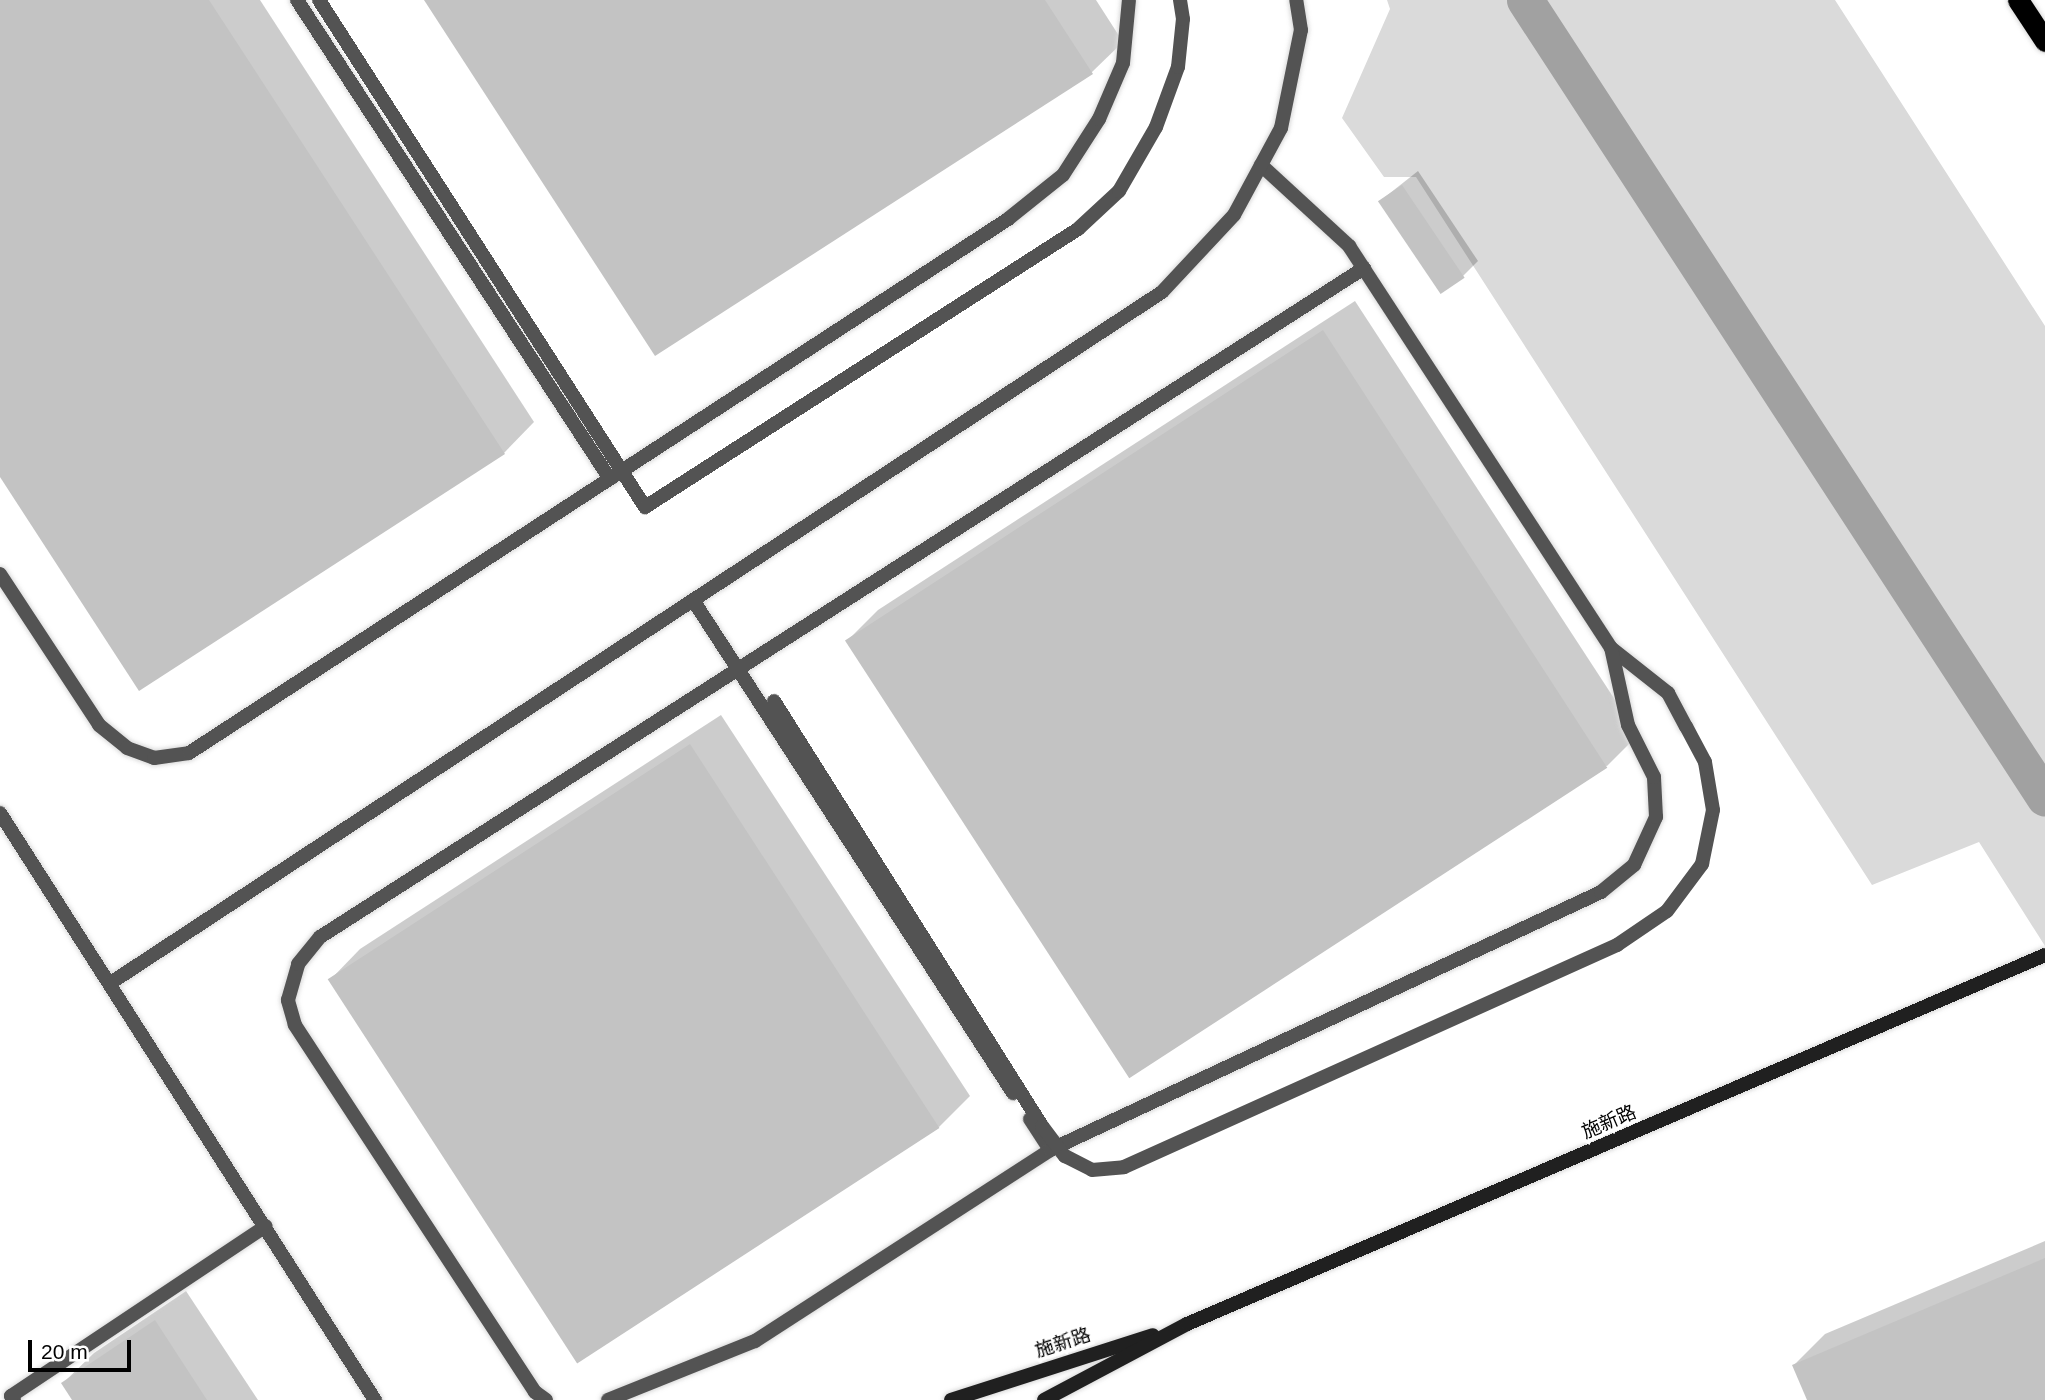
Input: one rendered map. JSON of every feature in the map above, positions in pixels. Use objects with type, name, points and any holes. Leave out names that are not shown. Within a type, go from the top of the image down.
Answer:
[{"type":"highway","points":[[2018,0],[2045,41]]},
{"type":"street","points":[[297,0],[610,479]]},
{"type":"street","points":[[319,0],[645,507],[1078,229],[1119,191],[1156,127],[1178,67],[1183,19],[1180,0]]},
{"type":"street","points":[[0,574],[99,725],[127,748],[154,758],[189,752],[1009,219],[1063,175],[1099,119],[1123,63],[1129,0]]},
{"type":"street","points":[[112,982],[1162,292],[1234,215],[1281,128],[1301,30],[1296,0]]},
{"type":"street","points":[[774,701],[1042,1126],[1065,1156],[1092,1170],[1124,1167],[1605,951],[1667,911],[1702,864],[1713,810],[1705,762],[1668,693],[1611,648],[1349,246],[1261,165]]},
{"type":"street","points":[[546,1400],[535,1392],[302,1037],[288,1000],[298,964],[320,937],[1364,268]]},
{"type":"street","points":[[693,600],[740,668],[1050,1150]]},
{"type":"street","points":[[608,1400],[755,1342],[1050,1150],[1601,892],[1634,865],[1656,817],[1654,777],[1628,724],[1611,648]]},
{"type":"street","points":[[0,813],[112,982],[375,1400]]},
{"type":"street","name":"施新路","points":[[1044,1400],[1187,1324],[2045,955]]},
{"type":"street","points":[[14,1400],[11,1396],[266,1226]]},
{"type":"street","name":"施新路","points":[[951,1400],[1187,1324]]},
{"type":"shaded area","points":[[1387,0],[1835,0],[2045,326],[2045,946],[1979,842],[1872,885],[1416,177],[1384,177],[1342,118],[1390,9]]},
{"type":"building","points":[[0,0],[209,0],[505,454],[139,691],[0,477]]},
{"type":"building","points":[[424,0],[1045,0],[1093,74],[655,356]]},
{"type":"building","points":[[1402,185],[1465,278],[1441,294],[1378,201]]},
{"type":"building","points":[[1323,330],[1607,768],[1129,1078],[845,640]]},
{"type":"building","points":[[690,744],[939,1128],[577,1363],[328,979]]},
{"type":"building","points":[[2045,1258],[2045,1400],[1807,1400],[1792,1365]]},
{"type":"building","points":[[155,1320],[207,1400],[72,1400],[61,1383]]},
{"type":"waterway","points":[[1525,0],[2045,798]]}]
